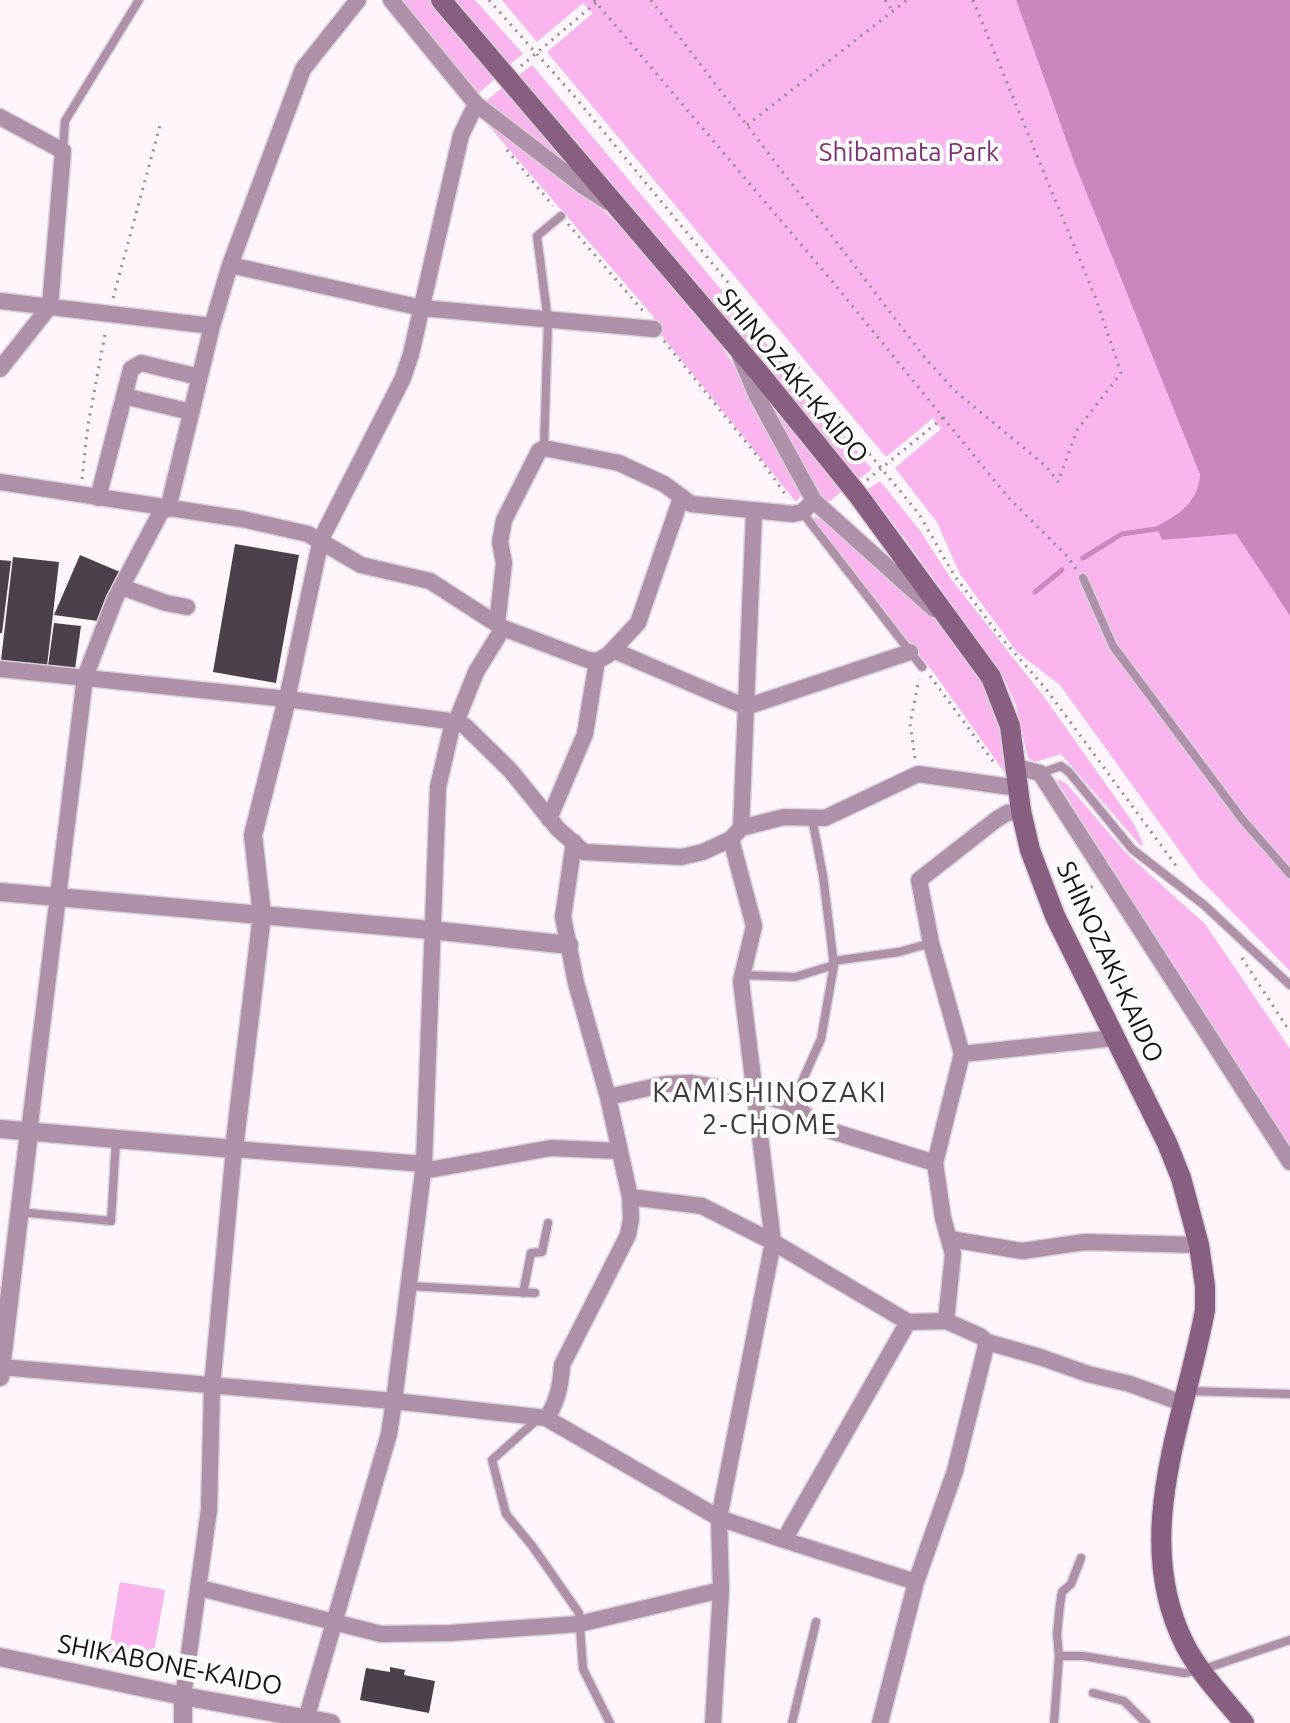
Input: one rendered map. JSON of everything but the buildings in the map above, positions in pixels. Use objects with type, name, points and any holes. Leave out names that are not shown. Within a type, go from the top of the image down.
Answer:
[{"type":"main road","name":"SHINOZAKI-KAIDO","points":[[441,0],[760,374],[858,495],[963,636],[1002,699],[1014,745],[1021,811],[1030,850],[1055,916],[1167,1143],[1191,1209],[1205,1286],[1205,1310],[1167,1470],[1162,1552],[1164,1577],[1176,1624],[1201,1670],[1244,1723]]},
{"type":"street","points":[[0,1377],[85,677],[122,587],[165,508],[230,265],[303,69],[358,0]]},
{"type":"street","points":[[391,0],[476,104],[583,186],[619,209]]},
{"type":"street","points":[[183,1723],[183,1696],[209,1510],[212,1387],[234,1149],[262,915],[253,835],[287,699],[321,539],[403,378],[461,135],[476,104]]},
{"type":"street","points":[[0,117],[63,151],[50,306],[0,369]]},
{"type":"street","points":[[230,265],[422,308],[654,329]]},
{"type":"street","points":[[0,301],[212,326]]},
{"type":"street","points":[[738,351],[803,506],[963,636]]},
{"type":"street","points":[[98,498],[131,369],[141,363],[199,377]]},
{"type":"street","points":[[124,396],[191,412]]},
{"type":"street","points":[[306,1719],[389,1434],[424,1168],[438,787],[455,722],[500,626],[504,563],[500,542],[504,520],[539,451],[544,448],[619,463],[664,484],[691,504],[754,512],[803,506]]},
{"type":"street","points":[[0,482],[242,519],[308,534],[361,565],[430,581],[500,626],[597,661],[615,651],[638,623],[681,498]]},
{"type":"street","points":[[713,1723],[721,1590],[719,1518],[773,1242],[742,975],[754,926],[736,834],[746,707],[754,512]]},
{"type":"street","points":[[122,587],[187,607]]},
{"type":"street","points":[[615,651],[746,707],[910,652]]},
{"type":"street","points":[[549,819],[585,734],[597,661]]},
{"type":"street","points":[[0,669],[287,699],[455,722],[465,726],[510,770],[549,819],[584,852],[681,857],[703,852],[736,834],[784,817],[825,818],[918,774],[1017,778],[1040,773],[1290,1162]]},
{"type":"street","points":[[946,1321],[953,1254],[943,1218],[935,1163],[962,1054],[931,943],[919,880],[997,819],[1007,813],[1021,811]]},
{"type":"street","points":[[543,1418],[551,1411],[561,1384],[562,1365],[628,1235],[631,1219],[630,1197],[608,1097],[576,983],[563,917],[574,842]]},
{"type":"street","points":[[0,892],[569,945]]},
{"type":"street","points":[[962,1054],[1115,1038]]},
{"type":"street","points":[[608,1097],[666,1084],[690,1083],[755,1093],[792,1104],[822,1128],[935,1163]]},
{"type":"street","points":[[0,1129],[424,1168],[551,1148],[620,1151]]},
{"type":"street","points":[[630,1197],[702,1206],[773,1242],[908,1322],[946,1321],[987,1342],[1088,1374],[1184,1397]]},
{"type":"street","points":[[950,1239],[1022,1251],[1085,1242],[1199,1245]]},
{"type":"street","points":[[784,1540],[908,1322]]},
{"type":"street","points":[[880,1723],[916,1582],[955,1471],[987,1342]]},
{"type":"street","points":[[0,1367],[394,1401],[543,1418],[719,1518],[916,1582]]},
{"type":"street","points":[[200,1588],[381,1634],[450,1633],[579,1624],[721,1590]]},
{"type":"street","name":"SHIKABONE-KAIDO","points":[[0,1657],[183,1696],[331,1723]]},
{"type":"lane","points":[[63,151],[65,121],[139,0]]},
{"type":"lane","points":[[544,448],[548,321],[537,236],[561,216]]},
{"type":"lane","points":[[803,506],[922,667]]},
{"type":"lane","points":[[1083,578],[1113,646],[1242,819],[1290,874]]},
{"type":"lane","points":[[1040,773],[1061,766],[1069,772],[1132,849],[1204,905],[1290,985]]},
{"type":"lane","points":[[792,1104],[821,1039],[834,963],[812,818]]},
{"type":"lane","points":[[742,975],[795,977],[834,963],[931,943]]},
{"type":"lane","points":[[19,1212],[111,1221],[116,1139]]},
{"type":"lane","points":[[523,1293],[531,1253],[542,1252],[548,1223]]},
{"type":"lane","points":[[409,1286],[535,1293]]},
{"type":"lane","points":[[1184,1397],[1290,1394]]},
{"type":"lane","points":[[543,1418],[492,1460],[506,1514],[579,1613],[583,1669],[610,1723]]},
{"type":"lane","points":[[1054,1723],[1060,1604],[1062,1592],[1071,1584],[1081,1558]]},
{"type":"lane","points":[[792,1723],[816,1622]]},
{"type":"lane","points":[[1059,1656],[1083,1656],[1184,1673],[1290,1640]]},
{"type":"lane","points":[[1093,1693],[1124,1701],[1146,1723]]},
{"type":"path","points":[[489,0],[575,97],[919,514],[954,575],[998,634],[1046,689],[1178,867]]},
{"type":"path","points":[[651,0],[926,359],[955,391],[1047,467],[1058,482],[1077,430],[1121,373],[1096,299],[973,0]]},
{"type":"path","points":[[885,0],[893,11]]},
{"type":"path","points":[[747,125],[907,0]]},
{"type":"path","points":[[528,60],[596,1],[1007,496],[1067,556],[1083,578]]},
{"type":"path","points":[[506,150],[616,278],[652,322],[654,329],[803,506]]},
{"type":"path","points":[[875,475],[944,417]]},
{"type":"path","points":[[922,667],[995,764]]},
{"type":"path","points":[[918,774],[910,724],[922,667]]},
{"type":"path","points":[[1062,897],[1110,881]]},
{"type":"path","points":[[1235,949],[1290,1032]]},
{"type":"green space","points":[[401,0],[430,0],[496,78],[478,94]]},
{"type":"green space","points":[[455,0],[475,0],[523,54],[509,65]]},
{"type":"green space","name":"Shibamata Park","points":[[502,0],[1016,0],[1074,162],[1200,476],[1196,493],[1186,507],[1156,526],[1162,540],[1236,534],[1290,616],[1290,971],[1200,879],[1060,685],[1017,652],[960,574],[937,522],[895,468],[941,429],[933,418],[886,457],[547,52],[593,13],[583,3],[537,42]]},
{"type":"green space","points":[[532,65],[872,469],[858,480],[690,276],[518,76]]},
{"type":"green space","points":[[503,87],[584,180],[485,102]]},
{"type":"green space","points":[[482,118],[577,187],[627,232],[714,334],[754,398],[800,488],[801,496],[796,502],[658,331],[653,316]]},
{"type":"green space","points":[[762,392],[842,491],[825,505]]},
{"type":"green space","points":[[880,481],[921,532],[951,579],[1044,697],[1134,824],[1143,844],[1141,846],[1061,754],[1035,762],[1028,758],[1016,705],[1003,676],[867,490]]},
{"type":"green space","points":[[811,517],[824,519],[901,586],[949,635],[969,661],[999,721],[1007,776],[937,677]]},
{"type":"green space","points":[[1056,779],[1066,783],[1126,853],[1205,924],[1290,1049],[1290,1145],[1147,927]]},
{"type":"green space","points":[[120,1582],[165,1590],[151,1668],[107,1660]]},
{"type":"shaded area","points":[[1016,0],[1290,0],[1290,616],[1236,534],[1162,540],[1156,526],[1186,506],[1196,493],[1200,475],[1074,162]]},
{"type":"waterway","points":[[1083,558],[1122,534],[1163,528]]},
{"type":"waterway","points":[[1035,592],[1062,570]]},
{"type":"district","name":"KAMISHINOZAKI 2-CHOME","points":[[770,1109]]}]
